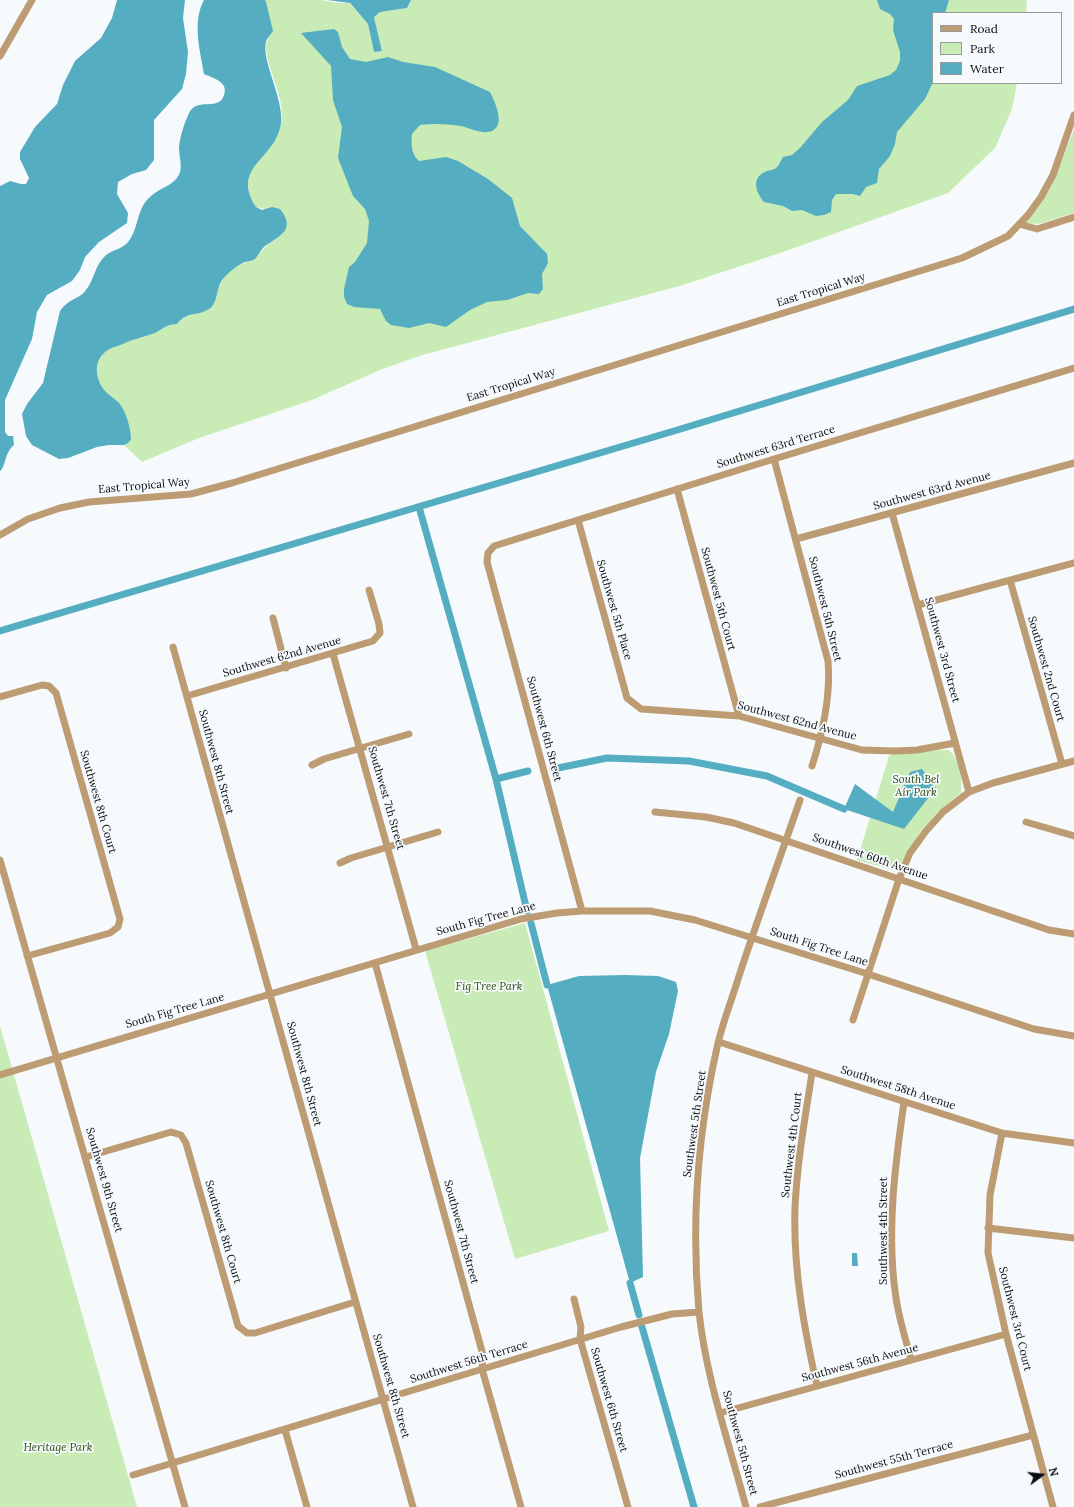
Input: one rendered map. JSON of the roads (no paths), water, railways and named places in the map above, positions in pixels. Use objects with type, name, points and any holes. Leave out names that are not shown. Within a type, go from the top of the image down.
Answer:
[{"type":"street","points":[[0,56],[32,0]]},
{"type":"street","name":"East Tropical Way","points":[[0,535],[28,519],[60,508],[89,502],[191,494],[232,483],[962,258],[1008,236],[1041,197],[1053,174],[1074,114]]},
{"type":"street","points":[[1019,224],[1037,229],[1074,217]]},
{"type":"street","name":"Southwest 63rd Terrace","points":[[488,553],[494,546],[1074,368]]},
{"type":"street","name":"Southwest 5th Street","points":[[774,459],[828,661],[830,680],[821,739],[812,766]]},
{"type":"street","name":"Southwest 63rd Avenue","points":[[796,539],[1074,464]]},
{"type":"street","name":"Southwest 5th Court","points":[[677,489],[739,716]]},
{"type":"street","name":"Southwest 3rd Street","points":[[892,513],[969,792]]},
{"type":"street","name":"Southwest 5th Place","points":[[578,520],[627,698],[633,704]]},
{"type":"street","name":"Southwest 6th Street","points":[[488,553],[487,562],[489,570],[582,911]]},
{"type":"street","points":[[918,605],[1074,564]]},
{"type":"street","name":"Southwest 2nd Court","points":[[1010,580],[1062,764]]},
{"type":"street","name":"Southwest 62nd Avenue","points":[[187,696],[286,668],[373,641],[380,633],[379,624],[369,590]]},
{"type":"street","points":[[272,618],[286,668]]},
{"type":"street","name":"Southwest 8th Street","points":[[173,647],[413,1507]]},
{"type":"street","name":"Southwest 7th Street","points":[[333,654],[416,949]]},
{"type":"street","name":"Southwest 8th Court","points":[[0,697],[42,685],[49,686],[56,693],[120,919],[118,927],[110,933],[27,956]]},
{"type":"street","name":"Southwest 62nd Avenue","points":[[633,704],[641,709],[739,716],[862,750],[895,752],[917,750],[955,743]]},
{"type":"street","points":[[312,765],[409,734]]},
{"type":"street","points":[[853,1020],[899,879],[910,853],[926,831],[943,812],[969,792],[993,783],[1074,761]]},
{"type":"street","name":"Southwest 5th Street","points":[[746,1507],[708,1364],[699,1312],[696,1240],[698,1171],[708,1093],[719,1042],[752,937],[800,800]]},
{"type":"street","name":"Southwest 60th Avenue","points":[[655,812],[706,817],[734,823],[1049,930],[1074,934]]},
{"type":"street","points":[[1026,822],[1074,836]]},
{"type":"street","points":[[340,863],[351,858],[438,832]]},
{"type":"street","name":"Southwest 9th Street","points":[[0,860],[58,1058],[185,1507]]},
{"type":"street","name":"South Fig Tree Lane","points":[[0,1075],[270,995],[416,949],[521,919],[582,911],[650,911],[695,920],[868,974],[1034,1029],[1074,1036]]},
{"type":"street","name":"Southwest 7th Street","points":[[375,963],[484,1355],[482,1369],[521,1507]]},
{"type":"street","name":"Southwest 58th Avenue","points":[[719,1042],[1002,1133],[1074,1143]]},
{"type":"street","name":"Southwest 4th Court","points":[[812,1073],[800,1146],[795,1209],[797,1269],[804,1325],[817,1386]]},
{"type":"street","name":"Southwest 4th Street","points":[[904,1102],[893,1182],[893,1253],[896,1298],[911,1360]]},
{"type":"street","name":"Southwest 8th Court","points":[[86,1157],[171,1132],[181,1135],[186,1143],[238,1326],[247,1333],[255,1333],[355,1302]]},
{"type":"street","name":"Southwest 3rd Court","points":[[1002,1133],[990,1195],[988,1253],[1006,1334],[1053,1507]]},
{"type":"street","points":[[988,1228],[1074,1238]]},
{"type":"street","name":"Southwest 6th Street","points":[[574,1299],[581,1327],[580,1339],[628,1507]]},
{"type":"street","name":"Southwest 56th Terrace","points":[[133,1475],[580,1339],[672,1314],[699,1312]]},
{"type":"street","name":"Southwest 56th Avenue","points":[[720,1413],[1006,1334]]},
{"type":"street","points":[[285,1430],[307,1507]]},
{"type":"street","name":"Southwest 55th Terrace","points":[[760,1507],[1033,1435]]},
{"type":"water","points":[[117,0],[185,0],[183,18],[188,52],[186,74],[182,89],[154,120],[154,160],[146,170],[132,174],[118,182],[117,194],[128,213],[127,223],[99,242],[85,257],[80,270],[72,281],[47,295],[37,312],[32,339],[5,400],[5,432],[8,436],[13,436],[14,445],[8,452],[0,471],[0,186],[10,181],[26,184],[29,178],[20,159],[20,152],[35,127],[57,104],[63,85],[75,61],[101,38],[112,18]]},
{"type":"water","points":[[204,0],[265,0],[266,2],[273,31],[266,42],[265,50],[279,103],[281,123],[277,136],[271,146],[251,172],[248,182],[249,193],[256,207],[262,210],[272,207],[280,209],[287,221],[287,226],[282,234],[264,247],[255,259],[239,265],[225,276],[219,286],[216,299],[212,307],[200,313],[189,315],[177,324],[112,348],[103,354],[97,365],[99,382],[106,392],[119,402],[122,407],[128,421],[131,439],[124,445],[97,447],[68,458],[59,459],[32,445],[26,436],[22,414],[27,404],[43,383],[60,311],[67,304],[84,293],[99,264],[105,256],[126,244],[132,237],[145,202],[153,194],[174,181],[179,175],[181,167],[179,148],[180,139],[185,121],[192,109],[195,106],[215,103],[222,100],[225,91],[222,84],[216,79],[204,74],[199,46],[198,17]]},
{"type":"water","points":[[327,0],[411,0],[407,8],[380,12],[374,17],[382,51],[374,52],[368,24],[350,3]]},
{"type":"water","points":[[877,0],[949,0],[945,12],[932,12],[932,84],[925,99],[897,132],[895,144],[890,156],[879,169],[877,183],[866,187],[860,196],[853,194],[836,194],[832,200],[831,212],[824,215],[816,216],[802,210],[792,211],[783,206],[764,202],[758,193],[756,185],[762,174],[775,169],[783,157],[792,155],[800,148],[822,122],[848,100],[857,86],[890,75],[896,70],[900,61],[900,52],[893,30],[894,19],[890,14],[880,9]]},
{"type":"water","points":[[334,29],[338,32],[342,47],[350,59],[366,62],[388,57],[403,62],[435,67],[490,92],[497,108],[499,121],[494,130],[485,132],[461,126],[435,124],[420,125],[412,134],[412,149],[414,155],[419,161],[446,157],[458,161],[488,179],[512,198],[520,226],[547,254],[548,263],[542,274],[543,289],[539,294],[528,293],[507,300],[487,302],[470,310],[446,327],[429,323],[409,328],[391,325],[386,321],[380,309],[354,307],[347,304],[344,297],[344,289],[349,267],[355,262],[367,243],[369,221],[365,209],[353,196],[338,158],[342,127],[333,100],[331,66],[301,33]]},
{"type":"water","points":[[922,769],[936,788],[904,829],[844,809],[855,784],[893,812],[910,772]]},
{"type":"water","points":[[579,976],[658,976],[676,982],[678,991],[669,1034],[656,1072],[640,1158],[643,1277],[630,1283],[547,985]]},
{"type":"water","points":[[852,1253],[857,1253],[858,1266],[852,1266]]},
{"type":"waterway","points":[[0,631],[674,431],[1074,309]]},
{"type":"waterway","points":[[419,507],[496,779],[527,911]]},
{"type":"waterway","points":[[553,769],[607,758],[689,761],[767,776],[844,809]]},
{"type":"waterway","points":[[496,779],[528,771]]},
{"type":"waterway","points":[[531,923],[547,985]]},
{"type":"waterway","points":[[630,1283],[639,1315]]},
{"type":"waterway","points":[[642,1327],[694,1507]]},
{"type":"park label","name":"South Bel Air Park","points":[[916,786]]},
{"type":"park label","name":"Fig Tree Park","points":[[489,987]]},
{"type":"park label","name":"Heritage Park","points":[[58,1448]]}]
